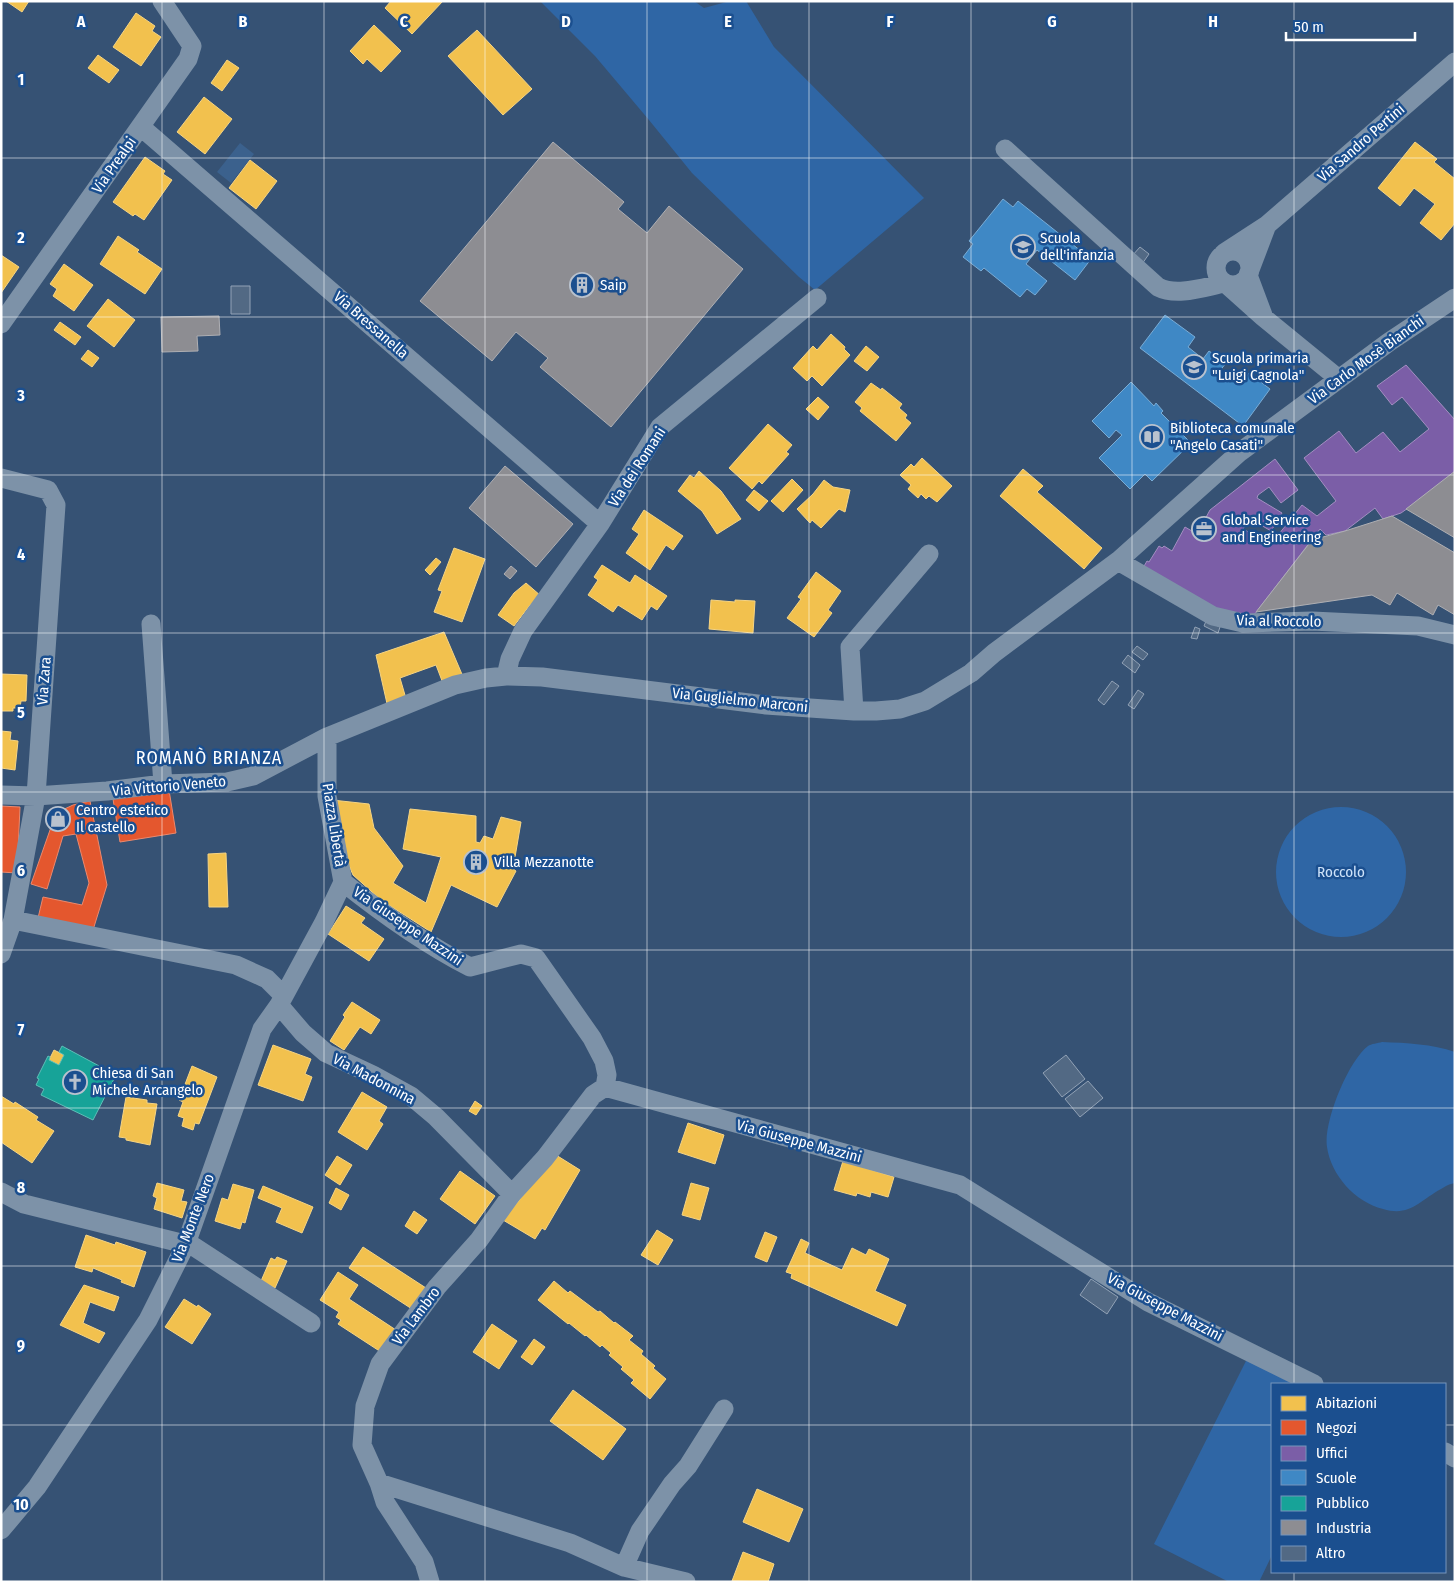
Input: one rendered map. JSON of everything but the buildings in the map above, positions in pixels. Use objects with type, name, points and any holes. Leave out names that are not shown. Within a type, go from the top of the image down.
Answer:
[{"type":"street","name":"Via Prealpi","points":[[1,324],[188,59],[192,46],[162,1]]},
{"type":"street","name":"Via Sandro Pertini","points":[[1175,292],[1267,225],[1455,62]]},
{"type":"street","name":"Via Bressanella","points":[[141,127],[600,524]]},
{"type":"street","points":[[1005,149],[1158,287],[1165,291],[1175,292],[1225,283],[1241,283],[1248,275],[1267,225]]},
{"type":"street","points":[[1263,317],[1248,275],[1250,264],[1244,255],[1234,251],[1220,258],[1216,267],[1218,276],[1263,317],[1339,378]]},
{"type":"street","name":"Via dei Romani","points":[[506,676],[510,659],[522,631],[600,524],[660,427],[817,298]]},
{"type":"street","name":"Via Carlo Mosè Bianchi","points":[[1118,561],[1240,452],[1389,342],[1455,298]]},
{"type":"street","name":"Via Zara","points":[[1,478],[48,490],[56,505],[36,796],[13,920],[1,954]]},
{"type":"street","points":[[854,711],[850,647],[929,554]]},
{"type":"street","name":"Via al Roccolo","points":[[1118,561],[1213,616],[1243,623],[1312,621],[1418,626],[1455,634]]},
{"type":"street","name":"Via Guglielmo Marconi","points":[[327,737],[455,685],[486,678],[506,676],[542,677],[766,705],[854,711],[900,709],[925,701],[971,673],[1118,561]]},
{"type":"street","points":[[151,624],[163,784]]},
{"type":"street","name":"Via Vittorio Veneto","points":[[1,795],[36,796],[108,791],[163,784],[227,782],[253,776],[327,737]]},
{"type":"street","name":"Piazza Libertà","points":[[327,737],[327,796],[344,882]]},
{"type":"street","name":"Via Giuseppe Mazzini","points":[[344,882],[394,921],[445,954],[470,967],[521,954],[536,958],[592,1038],[604,1061],[607,1075],[605,1087],[960,1185],[1148,1302],[1312,1383]]},
{"type":"street","name":"Via Monte Nero","points":[[1,1530],[37,1487],[148,1320],[186,1244],[262,1029],[281,1000],[344,882]]},
{"type":"street","name":"Via Madonnina","points":[[13,920],[236,965],[267,979],[303,1033],[326,1053],[373,1075],[411,1096],[436,1117],[512,1194]]},
{"type":"street","name":"Via Lambro","points":[[430,1582],[424,1562],[385,1502],[379,1483],[362,1445],[365,1406],[380,1364],[437,1287],[479,1240],[512,1194],[545,1158],[592,1095],[605,1087]]},
{"type":"street","points":[[1,1192],[24,1204],[193,1246],[311,1323]]},
{"type":"street","points":[[624,1567],[644,1524],[672,1484],[688,1466],[724,1409]]},
{"type":"street","points":[[379,1483],[570,1543],[624,1567],[686,1582]]},
{"type":"green space","points":[[540,1],[694,1],[704,8],[730,1],[746,1],[774,47],[924,198],[815,290],[799,277],[692,173],[595,56]]},
{"type":"green space","name":"Roccolo","points":[[1341,807],[1354,808],[1366,812],[1387,826],[1401,847],[1405,859],[1405,885],[1401,897],[1387,918],[1366,932],[1354,936],[1341,937],[1328,936],[1316,932],[1295,918],[1281,897],[1277,885],[1276,872],[1277,859],[1281,847],[1295,826],[1316,812],[1328,808]]},
{"type":"green space","points":[[1382,1042],[1410,1043],[1455,1052],[1455,1183],[1444,1187],[1414,1206],[1400,1211],[1383,1209],[1354,1194],[1339,1177],[1329,1157],[1327,1147],[1329,1123],[1338,1093],[1345,1078],[1360,1054],[1368,1046]]},
{"type":"green space","points":[[1247,1359],[1291,1383],[1271,1383],[1271,1557],[1259,1582],[1229,1582],[1154,1544]]},
{"type":"shaded area","points":[[240,143],[254,154],[231,183],[217,172]]},
{"type":"place","name":"Scuola dell'infanzia","points":[[1023,247]]},
{"type":"place","name":"Saip","points":[[582,285]]},
{"type":"place","name":"Scuola primaria \"Luigi Cagnola\"","points":[[1194,367]]},
{"type":"place","name":"Biblioteca comunale \"Angelo Casati\"","points":[[1152,437]]},
{"type":"place","name":"Global Service and Engineering","points":[[1204,529]]},
{"type":"place","name":"Centro estetico Il castello","points":[[58,819]]},
{"type":"place","name":"Villa Mezzanotte","points":[[476,862]]},
{"type":"place","name":"Chiesa di San Michele Arcangelo","points":[[75,1082]]},
{"type":"district","name":"ROMANÒ BRIANZA","points":[[209,758]]}]
